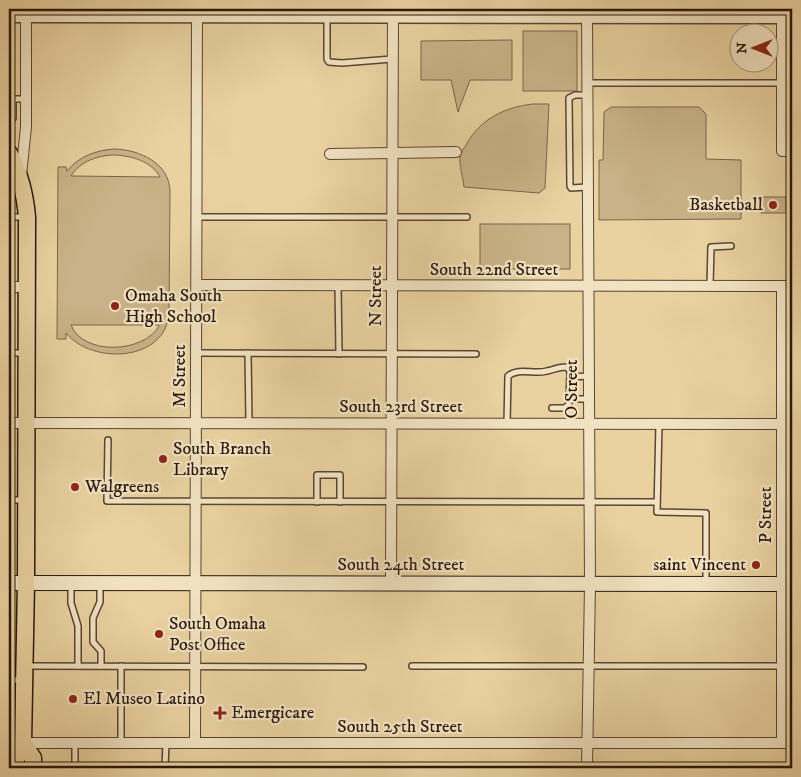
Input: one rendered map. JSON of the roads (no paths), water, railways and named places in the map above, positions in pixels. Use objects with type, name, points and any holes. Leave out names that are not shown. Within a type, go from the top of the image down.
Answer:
[{"type":"main road","points":[[9,153],[24,190],[27,217],[28,287],[26,583],[19,675],[16,768]]},
{"type":"main road","name":"South 24th Street","points":[[9,583],[787,584]]},
{"type":"main road","points":[[16,743],[33,758],[33,768]]},
{"type":"street","points":[[9,16],[197,12],[327,16],[393,12],[786,14],[787,151]]},
{"type":"street","name":"M Street","points":[[195,744],[197,12]]},
{"type":"street","name":"N Street","points":[[391,584],[393,12]]},
{"type":"street","name":"O Street","points":[[587,12],[590,584],[587,768]]},
{"type":"street","points":[[20,178],[26,118],[26,16]]},
{"type":"street","points":[[330,154],[456,152]]},
{"type":"street","name":"South 22nd Street","points":[[197,285],[787,286]]},
{"type":"street","points":[[9,286],[28,287]]},
{"type":"street","name":"P Street","points":[[787,286],[787,743]]},
{"type":"street","name":"South 23rd Street","points":[[9,423],[787,424]]},
{"type":"street","name":"South 25th Street","points":[[16,743],[787,743]]},
{"type":"lane","points":[[327,16],[327,59],[329,62],[342,63],[393,59]]},
{"type":"lane","points":[[587,83],[787,83]]},
{"type":"lane","points":[[587,95],[575,95],[570,98],[570,166],[571,188],[588,187]]},
{"type":"lane","points":[[26,100],[11,99],[11,118],[26,118]]},
{"type":"lane","points":[[9,217],[27,217]]},
{"type":"lane","points":[[197,217],[467,218]]},
{"type":"lane","points":[[710,286],[711,247],[731,246]]},
{"type":"lane","points":[[338,286],[338,354]]},
{"type":"lane","points":[[9,353],[27,353]]},
{"type":"lane","points":[[196,353],[476,354]]},
{"type":"lane","points":[[248,353],[249,423]]},
{"type":"lane","points":[[507,423],[508,376],[513,372],[546,372],[555,367],[567,367],[570,371],[570,404],[566,408],[552,408]]},
{"type":"lane","points":[[570,377],[589,376]]},
{"type":"lane","points":[[570,399],[589,399]]},
{"type":"lane","points":[[659,423],[657,512],[706,513],[706,584]]},
{"type":"lane","points":[[108,440],[107,501],[657,502]]},
{"type":"lane","points":[[317,502],[317,475],[340,475],[340,502]]},
{"type":"lane","points":[[9,500],[26,500]]},
{"type":"lane","points":[[71,583],[70,603],[78,626],[78,666]]},
{"type":"lane","points":[[100,583],[100,602],[93,618],[93,642],[101,652],[101,666]]},
{"type":"lane","points":[[19,675],[78,666],[363,666]]},
{"type":"lane","points":[[122,666],[122,743]]},
{"type":"lane","points":[[412,666],[787,666]]},
{"type":"lane","points":[[75,743],[75,768]]},
{"type":"lane","points":[[165,768],[166,743]]},
{"type":"place","name":"Basketball","points":[[773,205]]},
{"type":"place","name":"Omaha South High School","points":[[115,306]]},
{"type":"place","name":"South Branch Library","points":[[163,459]]},
{"type":"place","name":"Walgreens","points":[[75,487]]},
{"type":"place","name":"saint Vincent","points":[[756,565]]},
{"type":"place","name":"South Omaha Post Office","points":[[159,634]]},
{"type":"place","name":"El Museo Latino","points":[[73,699]]},
{"type":"place","name":"Emergicare","points":[[220,713]]}]
